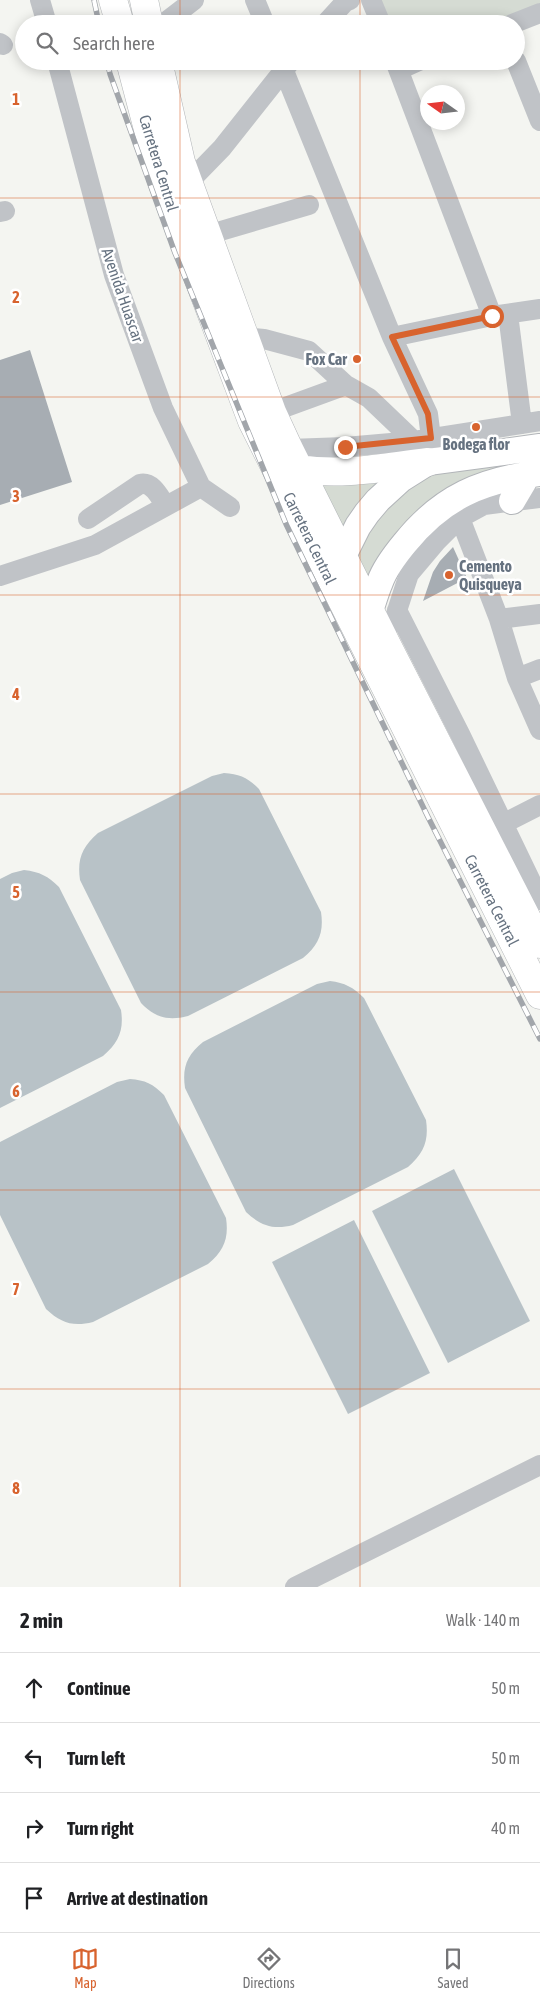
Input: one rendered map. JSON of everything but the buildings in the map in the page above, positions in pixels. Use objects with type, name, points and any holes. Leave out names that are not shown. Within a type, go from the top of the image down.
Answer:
[{"type":"highway","points":[[113,0],[117,15]]},
{"type":"highway","points":[[144,0],[147,15]]},
{"type":"highway","name":"Carretera Central","points":[[132,70],[161,179],[252,421],[334,586],[440,772],[493,829],[540,944]]},
{"type":"highway","name":"Carretera Central","points":[[160,70],[181,162],[272,412],[387,645],[440,772],[540,995]]},
{"type":"highway","points":[[294,459],[323,473],[350,472],[424,447]]},
{"type":"main road","points":[[334,586],[343,556],[358,526],[378,500],[401,479],[424,447],[540,447]]},
{"type":"main road","points":[[512,501],[534,474]]},
{"type":"main road","points":[[370,611],[380,581],[392,558],[414,532],[436,511],[456,497],[488,483],[534,474]]},
{"type":"street","points":[[40,0],[44,15]]},
{"type":"street","points":[[175,15],[194,0]]},
{"type":"street","points":[[255,0],[261,15]]},
{"type":"street","points":[[334,15],[345,2],[350,0]]},
{"type":"street","points":[[371,0],[377,15]]},
{"type":"street","points":[[525,19],[540,13]]},
{"type":"street","name":"Avenida Huascar","points":[[58,70],[114,275],[163,408],[201,487],[230,507]]},
{"type":"street","points":[[188,183],[222,148],[280,70]]},
{"type":"street","points":[[287,70],[392,337],[428,414],[424,447]]},
{"type":"street","points":[[399,70],[500,315],[531,423],[424,447]]},
{"type":"street","points":[[520,70],[540,121]]},
{"type":"street","points":[[207,234],[309,205]]},
{"type":"street","points":[[392,337],[500,315],[540,309]]},
{"type":"street","points":[[244,337],[264,339],[309,351],[346,386],[369,398],[424,447]]},
{"type":"street","points":[[272,412],[346,386]]},
{"type":"street","points":[[88,519],[140,484],[145,483],[151,486],[166,506]]},
{"type":"street","points":[[0,576],[95,545],[201,487]]},
{"type":"street","points":[[387,645],[409,574],[436,542],[460,518],[484,505],[540,498]]},
{"type":"street","points":[[460,518],[499,619],[517,678],[540,730]]},
{"type":"street","points":[[397,610],[493,829],[540,900]]},
{"type":"street","points":[[499,619],[540,614]]},
{"type":"street","points":[[517,678],[540,669]]},
{"type":"street","points":[[493,829],[540,805]]},
{"type":"street","points":[[295,1587],[540,1465]]},
{"type":"shaded area","points":[[381,0],[540,0],[540,3],[512,15],[387,15]]},
{"type":"shaded area","points":[[540,452],[370,582],[354,549],[362,528],[416,476]]},
{"type":"shaded area","points":[[394,474],[343,527],[320,481]]},
{"type":"shaded area","points":[[224,773],[243,777],[259,789],[321,912],[321,932],[317,943],[303,958],[188,1016],[163,1017],[152,1012],[141,1003],[80,880],[80,860],[84,848],[98,833],[212,776]]},
{"type":"shaded area","points":[[24,870],[43,875],[59,887],[121,1010],[122,1024],[117,1041],[103,1056],[0,1108],[0,879]]},
{"type":"shaded area","points":[[330,981],[348,986],[364,998],[426,1120],[426,1140],[422,1152],[408,1167],[293,1225],[268,1226],[257,1221],[246,1212],[185,1088],[185,1068],[189,1057],[203,1042],[317,984]]},
{"type":"shaded area","points":[[130,1079],[148,1083],[164,1095],[226,1218],[226,1238],[222,1249],[208,1264],[93,1322],[68,1323],[57,1318],[46,1309],[0,1215],[0,1142],[117,1082]]},
{"type":"shaded area","points":[[454,1169],[530,1321],[448,1363],[372,1211]]},
{"type":"shaded area","points":[[354,1220],[430,1373],[348,1414],[272,1262]]},
{"type":"railway","points":[[94,0],[97,15]]},
{"type":"railway","points":[[109,70],[175,253],[286,524],[428,817],[540,1039]]},
{"type":"place","name":"Fox Car","points":[[357,359]]},
{"type":"place","name":"Bodega flor","points":[[476,427]]},
{"type":"place","name":"Cemento Quisqueya","points":[[449,575]]},
{"type":"route","points":[[345,447],[431,438],[428,414],[392,337],[492,316]]}]
